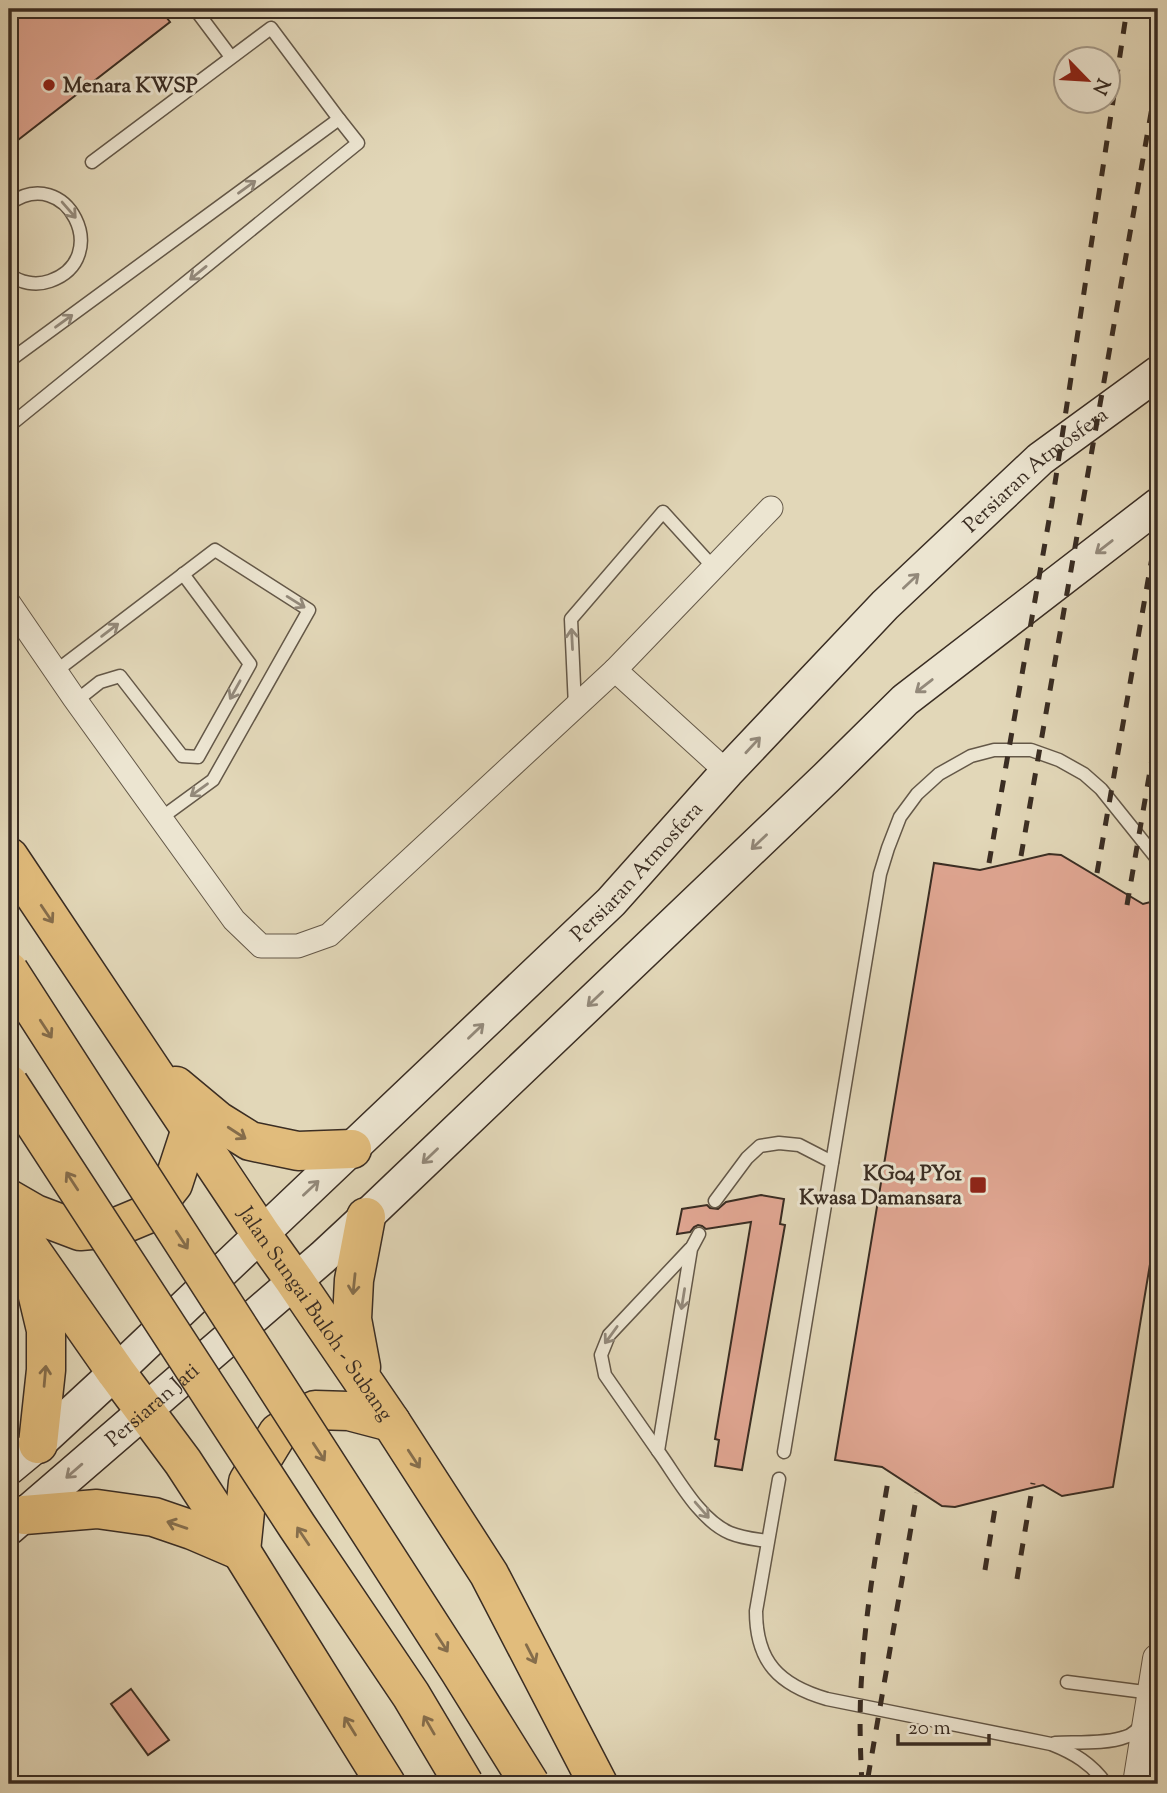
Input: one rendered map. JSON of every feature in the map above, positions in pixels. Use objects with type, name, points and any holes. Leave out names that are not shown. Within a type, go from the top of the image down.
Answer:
[{"type":"highway","name":"Jalan Sungai Buloh - Subang","points":[[9,857],[261,1234],[391,1422],[489,1574],[598,1784]]},
{"type":"highway","points":[[9,971],[530,1784]]},
{"type":"highway","points":[[145,1061],[218,1121],[250,1141],[298,1151],[352,1149]]},
{"type":"highway","points":[[9,1084],[297,1527],[411,1695],[464,1784]]},
{"type":"highway","points":[[9,1199],[35,1214],[80,1231],[114,1228],[150,1213],[158,1204],[173,1184],[191,1129]]},
{"type":"highway","points":[[365,1384],[352,1319],[354,1280],[366,1217]]},
{"type":"highway","points":[[17,1231],[183,1462],[386,1784]]},
{"type":"highway","points":[[17,1231],[46,1330],[46,1370],[38,1444]]},
{"type":"highway","points":[[240,1550],[248,1482],[278,1433],[316,1410],[349,1411],[391,1422]]},
{"type":"highway","points":[[16,1521],[97,1508],[154,1517],[240,1550]]},
{"type":"main road","name":"Persiaran Atmosfera","points":[[116,1372],[611,902],[727,772],[885,605],[1040,459],[1158,373]]},
{"type":"main road","points":[[295,1280],[366,1217],[905,701],[1158,505]]},
{"type":"main road","name":"Persiaran Jati","points":[[16,1521],[295,1280]]},
{"type":"main road","points":[[9,1468],[116,1372]]},
{"type":"street","points":[[9,603],[234,920],[261,946],[298,946],[329,935],[615,670],[771,508]]},
{"type":"street","points":[[615,670],[727,772]]},
{"type":"street","points":[[1138,1784],[1158,1659]]},
{"type":"lane","points":[[195,9],[231,57]]},
{"type":"lane","points":[[9,426],[358,143],[271,28],[92,162]]},
{"type":"lane","points":[[9,361],[339,119]]},
{"type":"lane","points":[[9,204],[17,198],[31,194],[47,195],[60,201],[72,211],[79,225],[81,240],[78,255],[70,268],[58,278],[44,283],[28,283],[10,278]]},
{"type":"lane","points":[[575,707],[571,619],[663,512],[713,568]]},
{"type":"lane","points":[[56,671],[215,550],[309,610],[213,780],[161,818]]},
{"type":"lane","points":[[76,701],[100,682],[120,676],[182,756],[198,757],[250,664],[183,575]]},
{"type":"lane","points":[[784,1452],[880,874],[900,817],[917,794],[939,774],[971,756],[994,750],[1031,750],[1059,760],[1084,774],[1101,789],[1158,860]]},
{"type":"lane","points":[[715,1201],[747,1158],[760,1146],[779,1143],[799,1145],[832,1162]]},
{"type":"lane","points":[[699,1234],[691,1249],[609,1335],[601,1355],[605,1375],[696,1504],[712,1522],[728,1532],[767,1541]]},
{"type":"lane","points":[[658,1451],[691,1249]]},
{"type":"lane","points":[[779,1479],[756,1611],[756,1629],[760,1645],[775,1672],[800,1689],[827,1699],[1051,1744],[1069,1751],[1085,1762],[1106,1784]]},
{"type":"lane","points":[[1051,1744],[1127,1737],[1137,1731],[1151,1703],[1067,1682]]},
{"type":"building","name":"Menara KWSP","points":[[9,9],[160,9],[170,22],[9,147]]},
{"type":"building","name":"KG04 PY01 Kwasa Damansara","points":[[1049,854],[1061,855],[1143,904],[1158,900],[1158,1216],[1113,1487],[1062,1496],[1043,1485],[955,1507],[942,1506],[882,1467],[835,1460],[934,863],[980,870]]},
{"type":"building","points":[[761,1195],[784,1199],[780,1224],[785,1225],[742,1470],[715,1466],[719,1440],[715,1439],[751,1222],[706,1229],[698,1225],[690,1232],[677,1234],[682,1209],[707,1205],[718,1209],[726,1202]]},
{"type":"building","points":[[131,1689],[169,1740],[148,1755],[111,1704]]},
{"type":"railway","points":[[989,863],[1052,503],[1127,9]]},
{"type":"railway","points":[[1021,856],[1158,73]]},
{"type":"railway","points":[[1097,873],[1158,523]]},
{"type":"railway","points":[[1127,905],[1158,724]]},
{"type":"railway","points":[[862,1784],[860,1714],[864,1647],[889,1475]]},
{"type":"railway","points":[[1017,1579],[1033,1483]]},
{"type":"railway","points":[[868,1777],[917,1493]]},
{"type":"railway","points":[[985,1570],[996,1502]]},
{"type":"place","name":"Menara KWSP","points":[[49,85]]},
{"type":"place","name":"KG04 PY01 Kwasa Damansara","points":[[978,1185]]}]
